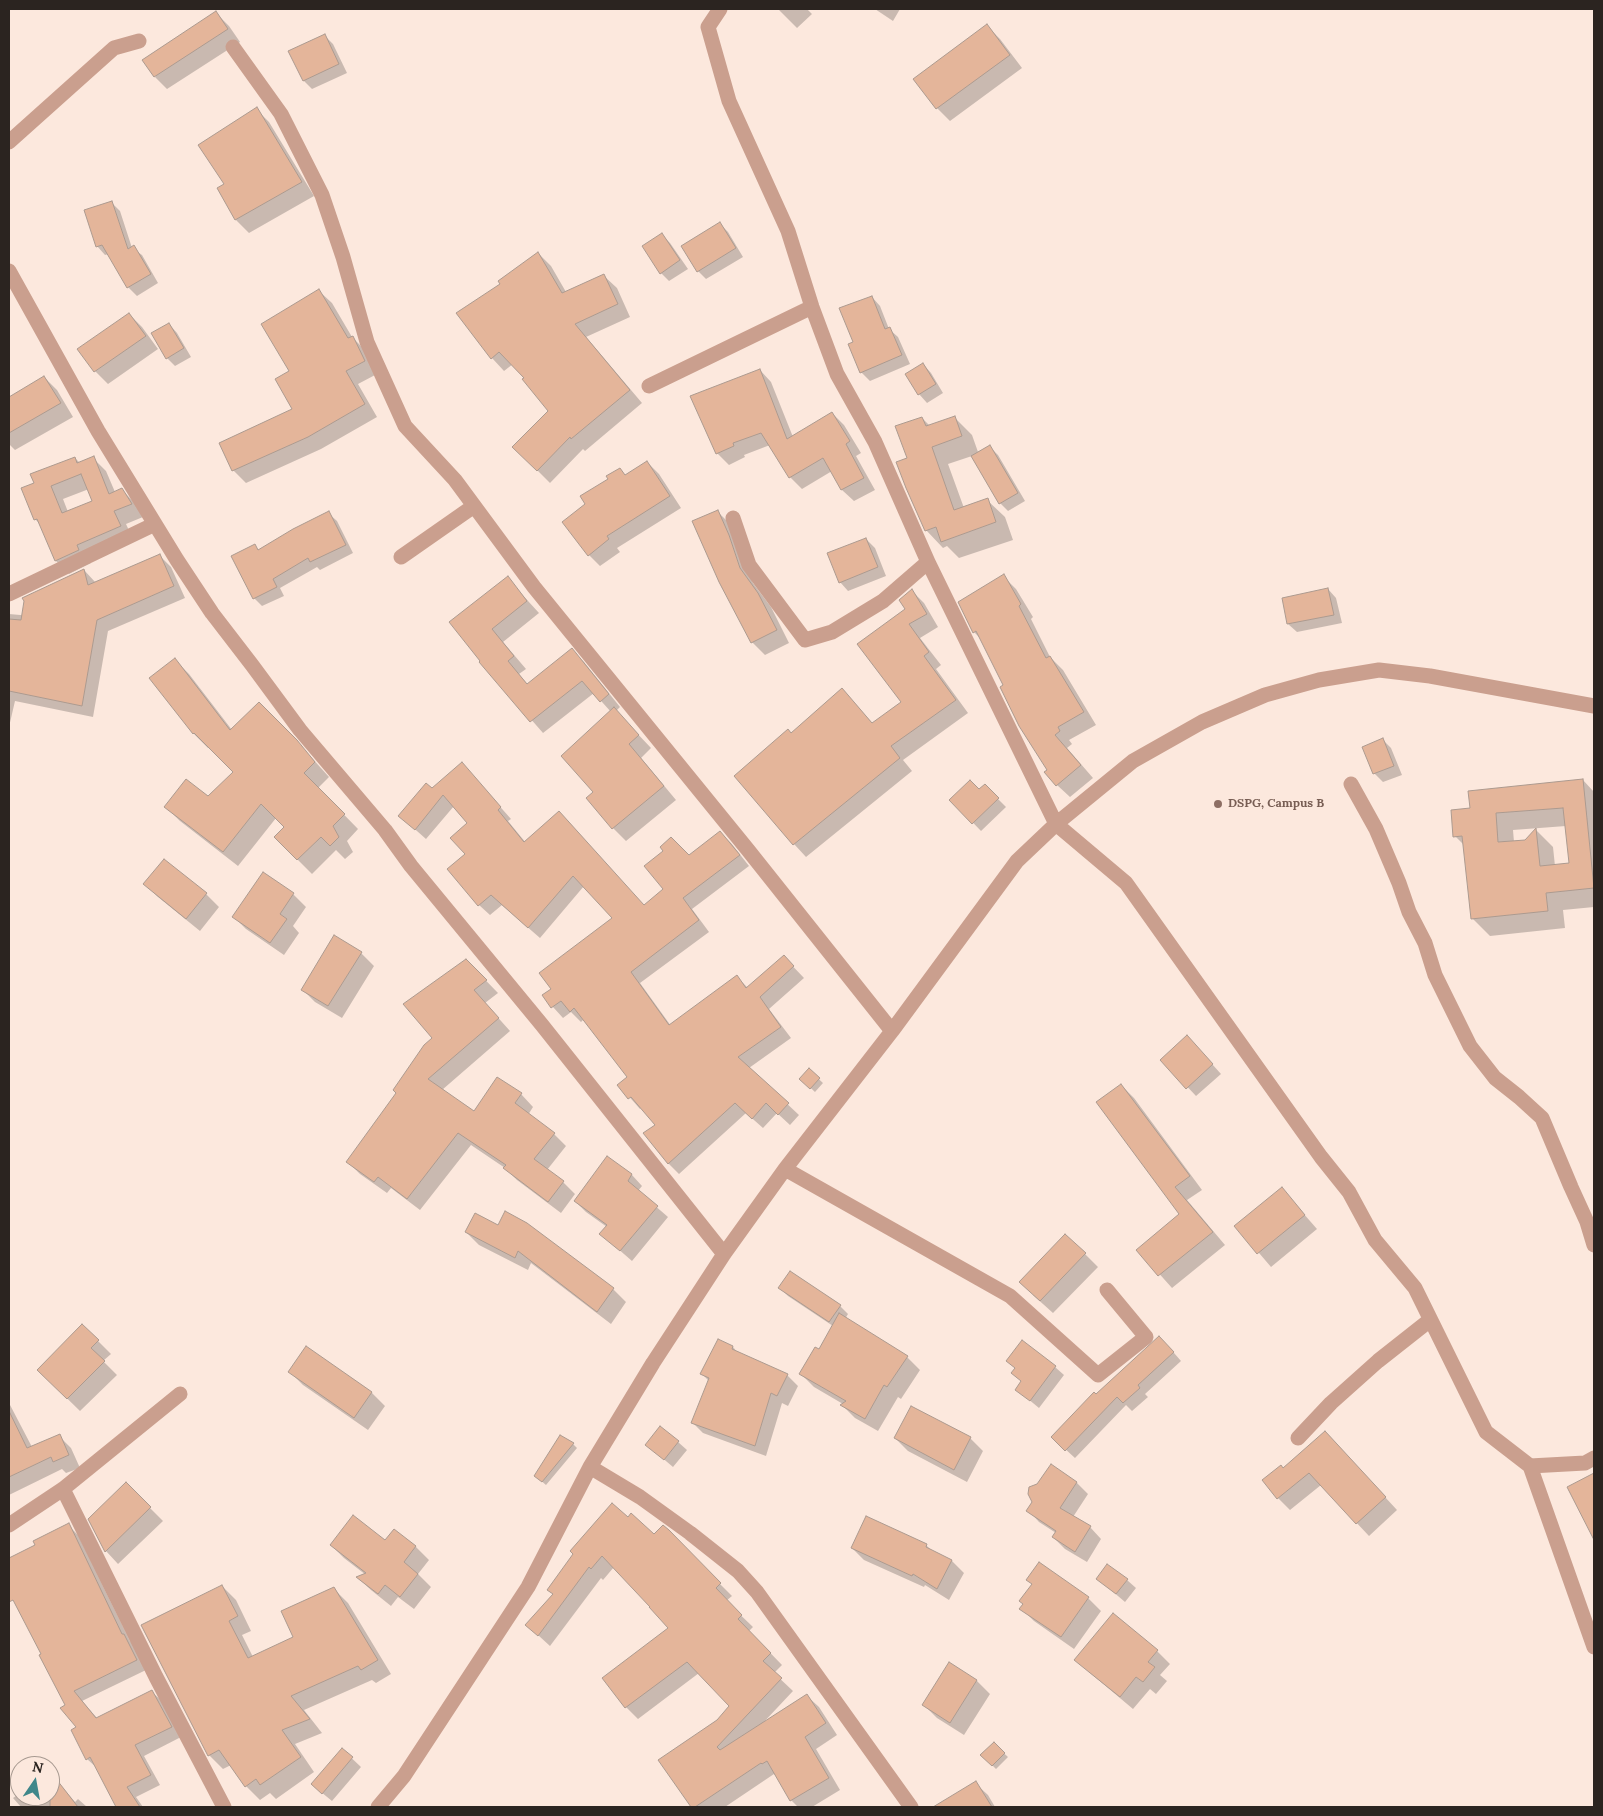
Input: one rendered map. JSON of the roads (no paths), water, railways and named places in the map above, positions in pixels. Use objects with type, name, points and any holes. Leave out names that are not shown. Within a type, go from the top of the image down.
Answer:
[{"type":"street","points":[[720,9],[708,27],[729,101],[788,231],[812,307],[837,374],[875,442],[928,562],[1056,824],[1126,883],[1321,1157],[1349,1192],[1375,1240],[1415,1288],[1486,1432],[1530,1466],[1594,1647]]},
{"type":"street","points":[[9,142],[114,48],[139,41]]},
{"type":"street","points":[[233,47],[281,114],[322,195],[343,258],[367,342],[406,426],[455,480],[534,587],[748,850],[892,1031]]},
{"type":"street","points":[[9,271],[98,431],[212,613],[300,730],[385,830],[411,866],[542,1026],[724,1254]]},
{"type":"street","points":[[649,386],[812,307]]},
{"type":"street","points":[[401,557],[474,506]]},
{"type":"street","points":[[733,518],[749,565],[805,640],[832,632],[883,601],[928,562]]},
{"type":"street","points":[[9,594],[155,524]]},
{"type":"street","points":[[378,1807],[404,1776],[528,1588],[590,1467],[653,1363],[724,1254],[785,1169],[892,1031],[1017,861],[1056,824],[1133,761],[1202,722],[1265,695],[1319,680],[1379,670],[1430,676],[1594,706]]},
{"type":"street","points":[[1351,784],[1376,829],[1409,912],[1425,943],[1435,975],[1470,1046],[1495,1078],[1542,1118],[1587,1222],[1594,1245]]},
{"type":"street","points":[[785,1169],[1010,1296],[1098,1375],[1146,1336],[1107,1290]]},
{"type":"street","points":[[1298,1438],[1331,1403],[1378,1361],[1430,1320]]},
{"type":"street","points":[[9,1525],[63,1489],[180,1394]]},
{"type":"street","points":[[1530,1466],[1584,1463],[1594,1458]]},
{"type":"street","points":[[590,1467],[640,1497],[738,1571],[757,1592],[911,1807]]},
{"type":"street","points":[[63,1489],[156,1678],[224,1807]]},
{"type":"place","name":"DSPG, Campus B","points":[[1218,804]]}]
